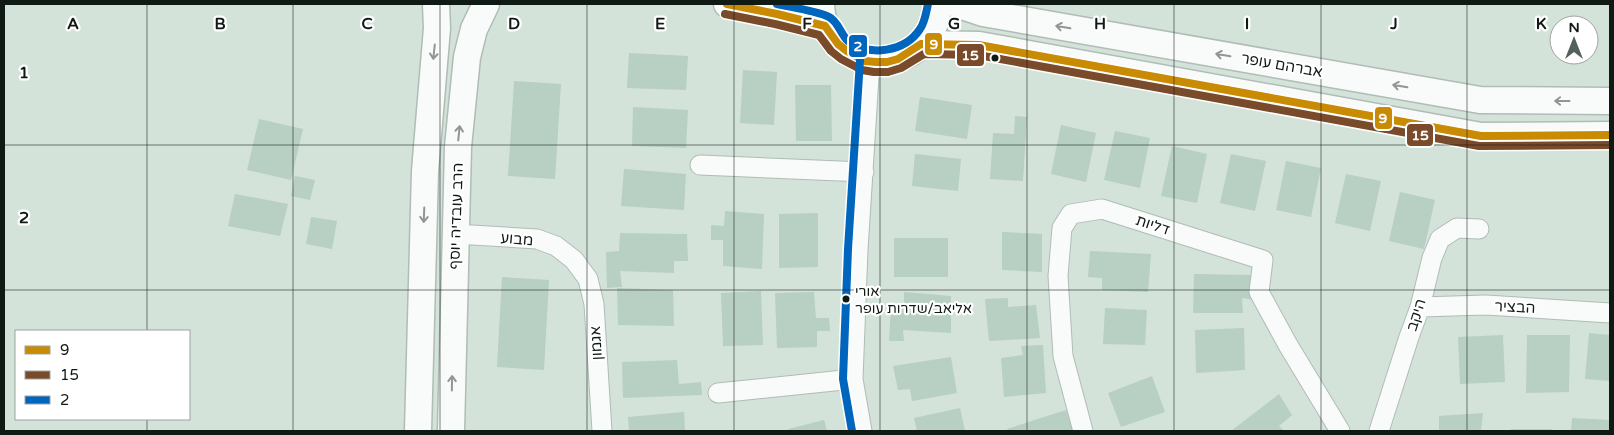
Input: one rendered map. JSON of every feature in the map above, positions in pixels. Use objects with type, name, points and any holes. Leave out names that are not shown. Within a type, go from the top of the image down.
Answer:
[{"type":"street","name":"הרב עובדיה יוסף","points":[[418,431],[425,171],[437,28],[436,4]]},
{"type":"street","name":"הרב עובדיה יוסף","points":[[451,431],[458,147],[467,57],[474,29],[486,4]]},
{"type":"street","points":[[726,4],[778,14],[823,15],[832,38],[843,49],[856,57],[884,62],[898,59],[910,53],[921,44],[935,23],[938,4]]},
{"type":"street","name":"אברהם עופר","points":[[956,4],[992,14],[1480,100],[1610,101]]},
{"type":"street","points":[[921,44],[978,45],[1481,136],[1610,135]]},
{"type":"street","points":[[862,431],[853,379],[858,250],[870,61]]},
{"type":"street","points":[[700,165],[864,172]]},
{"type":"street","name":"דליות","points":[[1083,431],[1063,356],[1058,276],[1062,228],[1070,214],[1102,209],[1263,260],[1259,292],[1288,345],[1340,431]]},
{"type":"street","name":"היקב","points":[[1379,431],[1420,306],[1432,258],[1440,239],[1457,228],[1479,229]]},
{"type":"street","name":"מבוע","points":[[455,234],[537,239],[556,246],[574,260]]},
{"type":"street","name":"אגמון","points":[[574,260],[588,279],[594,304],[602,431]]},
{"type":"street","name":"הבציר","points":[[1420,306],[1486,305],[1610,313]]},
{"type":"street","points":[[718,393],[853,379]]},
{"type":"building","points":[[629,53],[688,56],[686,90],[627,88]]},
{"type":"building","points":[[743,70],[777,72],[774,125],[740,123]]},
{"type":"building","points":[[514,81],[561,84],[555,179],[508,176]]},
{"type":"building","points":[[795,85],[831,85],[832,141],[796,141]]},
{"type":"building","points":[[920,97],[972,105],[967,139],[915,131]]},
{"type":"building","points":[[633,107],[688,110],[686,148],[632,146]]},
{"type":"building","points":[[1015,116],[1027,117],[1023,181],[990,179],[993,133],[1014,134]]},
{"type":"building","points":[[259,119],[303,129],[291,180],[247,170]]},
{"type":"building","points":[[1061,125],[1096,133],[1086,182],[1051,174]]},
{"type":"building","points":[[1115,131],[1150,138],[1140,188],[1104,180]]},
{"type":"building","points":[[1172,146],[1207,154],[1197,203],[1161,196]]},
{"type":"building","points":[[915,154],[961,159],[958,191],[912,186]]},
{"type":"building","points":[[1231,154],[1266,161],[1255,211],[1220,203]]},
{"type":"building","points":[[1286,161],[1321,168],[1311,217],[1276,210]]},
{"type":"building","points":[[624,169],[686,174],[684,210],[621,206]]},
{"type":"building","points":[[1346,174],[1381,181],[1370,231],[1335,223]]},
{"type":"building","points":[[295,176],[315,180],[310,200],[291,196]]},
{"type":"building","points":[[1400,192],[1435,200],[1424,249],[1389,241]]},
{"type":"building","points":[[235,194],[288,204],[280,236],[228,226]]},
{"type":"building","points":[[725,211],[764,214],[762,269],[723,266],[723,240],[711,240],[711,225],[724,226]]},
{"type":"building","points":[[818,213],[818,267],[779,268],[779,214]]},
{"type":"building","points":[[311,217],[337,221],[332,249],[306,244]]},
{"type":"building","points":[[1002,232],[1042,234],[1042,272],[1002,270]]},
{"type":"building","points":[[620,233],[687,234],[688,261],[674,261],[674,273],[620,271],[622,287],[607,288],[606,252],[619,251]]},
{"type":"building","points":[[894,238],[948,238],[948,277],[894,277]]},
{"type":"building","points":[[1090,251],[1151,254],[1148,292],[1102,290],[1102,278],[1088,277]]},
{"type":"building","points":[[1194,274],[1253,275],[1254,300],[1242,298],[1243,313],[1193,313]]},
{"type":"building","points":[[502,277],[549,280],[544,370],[497,367]]},
{"type":"building","points":[[617,288],[673,290],[674,326],[618,325]]},
{"type":"building","points":[[761,291],[763,345],[723,346],[721,293]]},
{"type":"building","points":[[814,292],[816,318],[829,318],[830,331],[817,331],[817,347],[777,348],[775,293]]},
{"type":"building","points":[[904,292],[951,296],[951,333],[903,330],[904,341],[889,341],[891,304],[904,303]]},
{"type":"building","points":[[1008,298],[1008,307],[1036,305],[1040,338],[989,341],[985,299]]},
{"type":"building","points":[[1105,308],[1147,310],[1145,345],[1103,344]]},
{"type":"building","points":[[1244,328],[1245,370],[1196,373],[1195,330]]},
{"type":"building","points":[[1589,333],[1610,335],[1610,381],[1585,379]]},
{"type":"building","points":[[1503,335],[1505,382],[1460,384],[1458,337]]},
{"type":"building","points":[[1527,335],[1570,335],[1569,392],[1526,393]]},
{"type":"building","points":[[1043,345],[1046,393],[1004,397],[1001,358],[1023,355],[1021,346]]},
{"type":"building","points":[[951,357],[957,393],[912,401],[910,389],[898,390],[893,366]]},
{"type":"building","points":[[677,360],[679,384],[701,382],[702,395],[623,398],[622,362]]},
{"type":"building","points":[[1152,376],[1165,412],[1121,427],[1108,393]]},
{"type":"building","points":[[1279,394],[1292,415],[1279,426],[1284,431],[1231,431]]},
{"type":"building","points":[[960,408],[965,431],[917,431],[914,418]]},
{"type":"building","points":[[1066,410],[1073,431],[1008,431],[1007,429]]},
{"type":"building","points":[[684,412],[685,431],[629,431],[628,417]]},
{"type":"building","points":[[1483,413],[1481,431],[1439,431],[1439,416]]},
{"type":"building","points":[[1572,418],[1610,420],[1610,431],[1571,431]]},
{"type":"building","points":[[824,420],[827,431],[788,431],[788,429]]},
{"type":"building","points":[[1511,429],[1552,429],[1552,431],[1511,431]]},
{"type":"transit line","name":"9","points":[[727,4],[825,26],[838,44],[865,61],[887,62],[898,59],[921,44],[979,45],[1481,136],[1610,135]]},
{"type":"transit line","name":"2","points":[[777,4],[829,17],[835,22],[848,41],[866,49],[876,50],[887,50],[896,47],[914,37],[923,23],[928,4]]},
{"type":"transit line","name":"15","points":[[725,14],[819,35],[831,51],[841,59],[862,70],[874,72],[888,72],[901,68],[924,54],[978,55],[1479,146],[1610,145]]},
{"type":"transit line","name":"2","points":[[852,431],[843,379],[848,249],[860,60]]},
{"type":"place","name":"אורי אליאב/שדרות עופר","points":[[846,299]]}]
